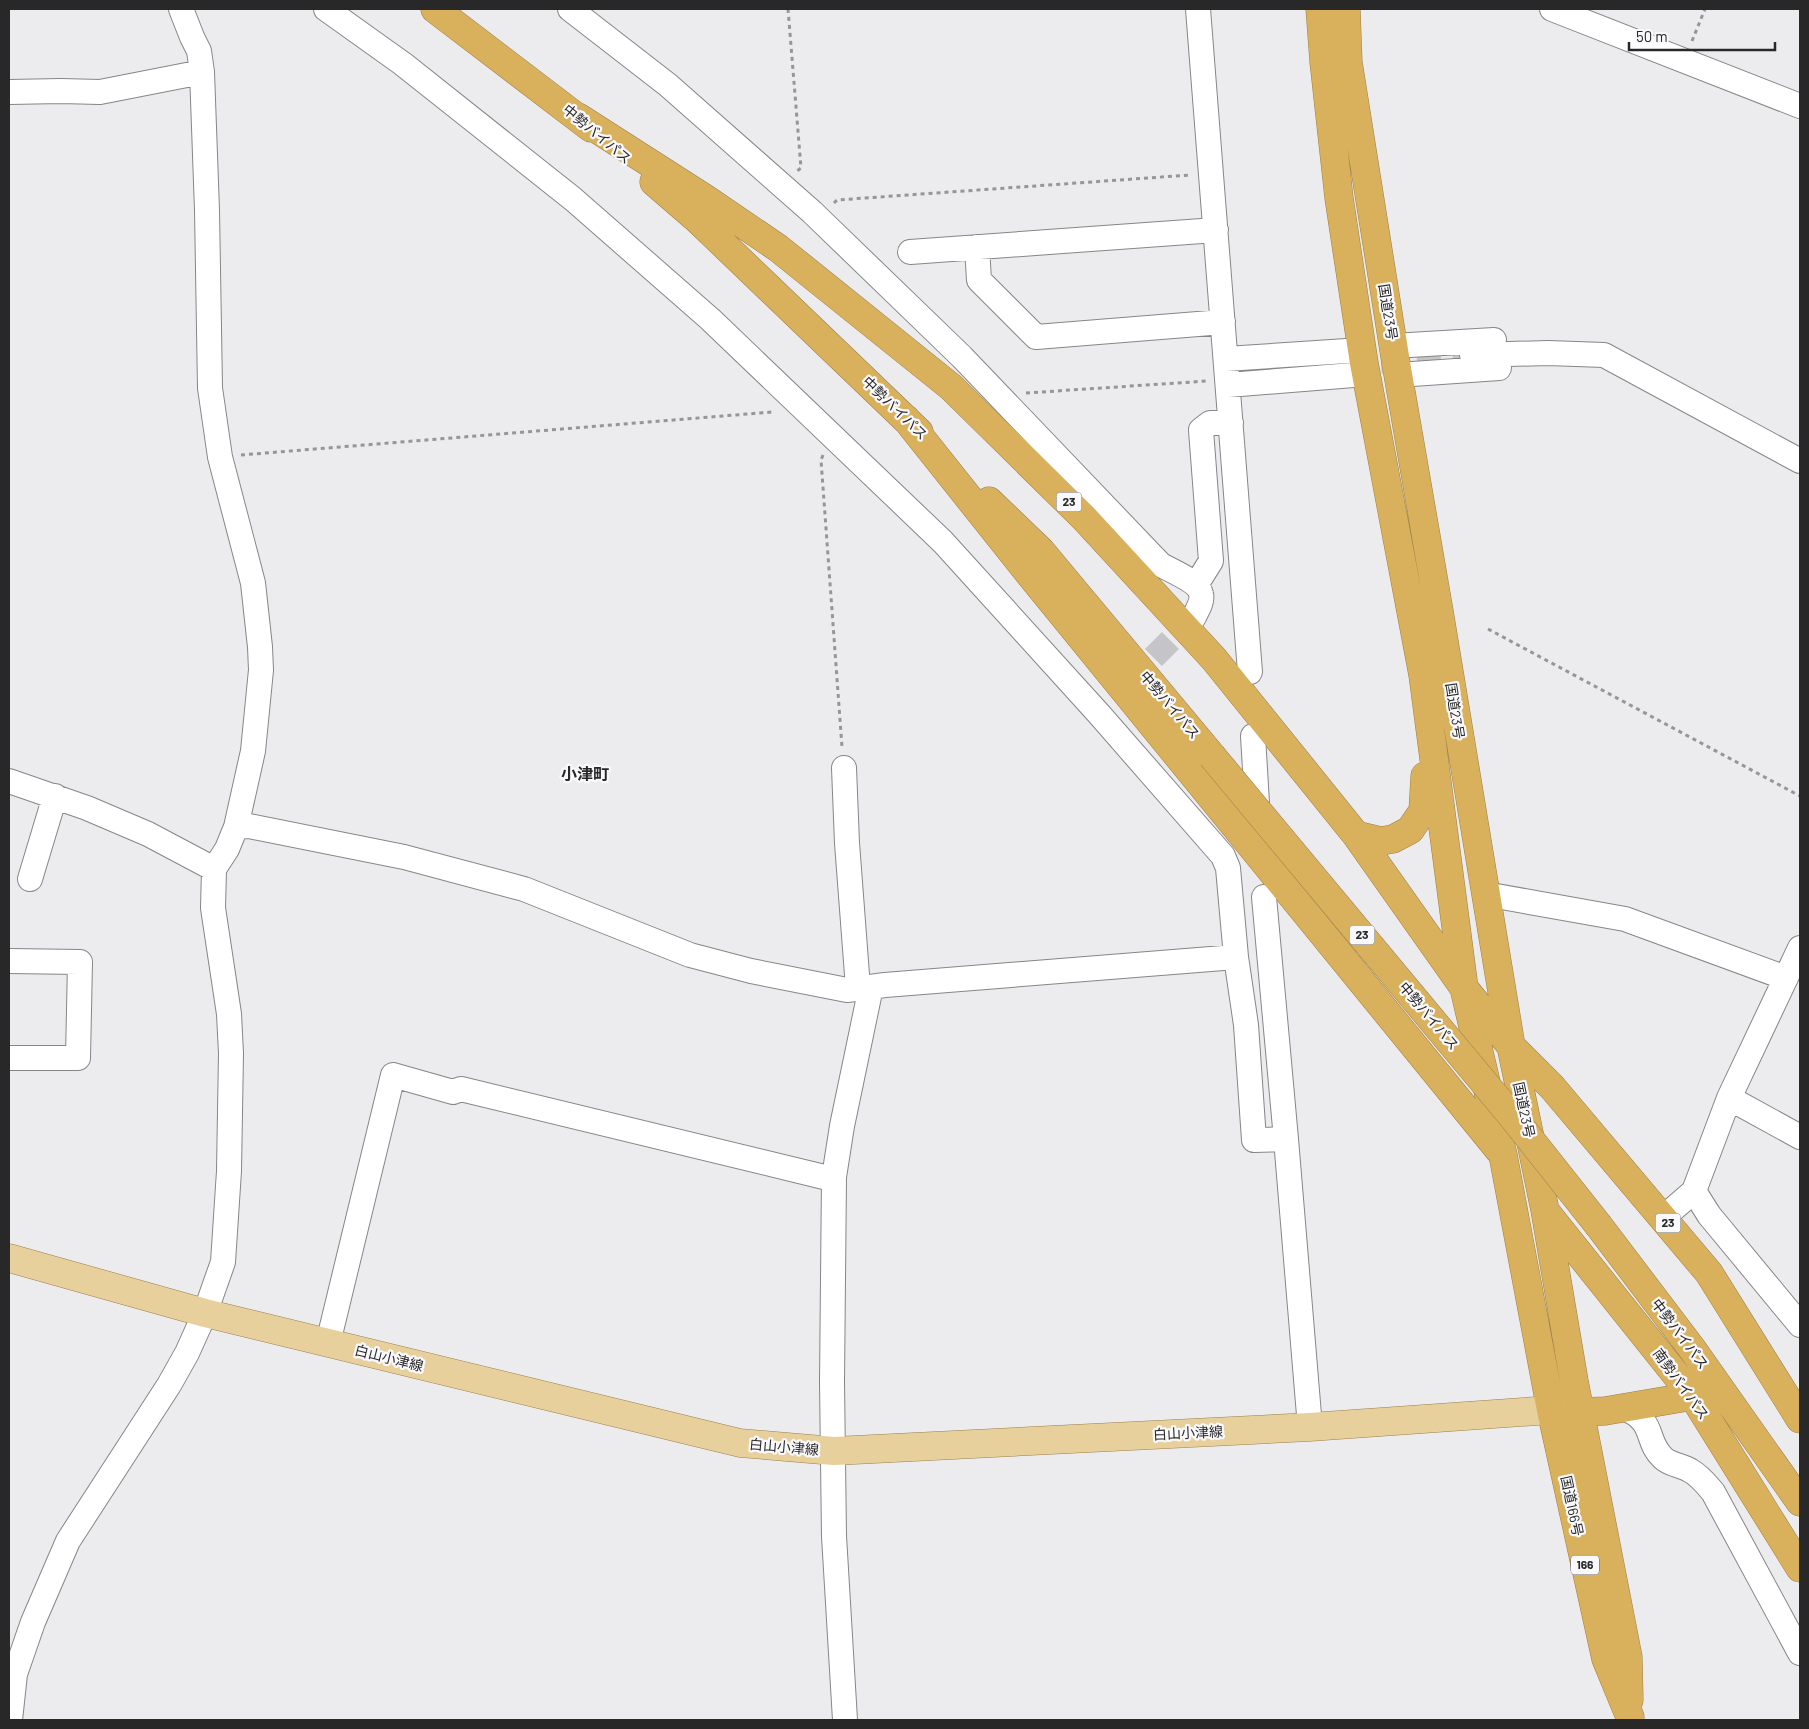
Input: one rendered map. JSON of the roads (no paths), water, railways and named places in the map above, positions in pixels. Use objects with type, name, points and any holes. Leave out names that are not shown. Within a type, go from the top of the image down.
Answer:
[{"type":"highway","name":"中勢バイパス","points":[[435,9],[578,117],[698,220],[1041,551],[1511,1115],[1599,1226],[1693,1350],[1800,1502]]},
{"type":"highway","name":"国道23号","points":[[1320,9],[1339,198],[1364,362],[1423,675],[1464,988],[1503,1155],[1551,1410]]},
{"type":"highway","name":"国道23号","points":[[1346,9],[1348,62],[1398,376],[1511,1046],[1545,1210],[1580,1412]]},
{"type":"highway","name":"23","points":[[578,117],[706,199],[772,244],[951,387],[1084,518],[1214,659],[1356,835],[1464,988],[1511,1046],[1552,1087],[1709,1273],[1800,1419]]},
{"type":"highway","name":"23","points":[[906,419],[1033,579],[1503,1155],[1545,1210]]},
{"type":"highway","points":[[1356,835],[1381,841],[1393,839],[1410,830],[1423,812],[1425,775],[1423,675]]},
{"type":"highway","name":"23","points":[[1492,933],[1510,998],[1525,1041],[1552,1087]]},
{"type":"highway","name":"南勢バイパス","points":[[1545,1210],[1686,1398],[1800,1568]]},
{"type":"highway","points":[[1580,1412],[1605,1411],[1686,1398]]},
{"type":"highway","name":"国道166号","points":[[1551,1410],[1606,1660],[1630,1719]]},
{"type":"highway","name":"国道166号","points":[[1580,1412],[1628,1657],[1630,1719]]},
{"type":"main road","name":"白山小津線","points":[[9,1258],[205,1313],[740,1443],[834,1451],[1310,1427],[1551,1410],[1580,1412]]},
{"type":"street","points":[[10,1720],[12,1683],[33,1622],[68,1541],[169,1385],[187,1353],[205,1313],[223,1262],[229,1161],[231,1053],[229,1014],[213,908],[214,869],[236,827],[253,751],[261,670],[253,583],[220,456],[210,388],[202,72],[199,51],[181,9]]},
{"type":"street","points":[[326,9],[403,64],[573,198],[710,319],[943,542],[1100,714],[1223,856],[1228,868],[1236,957],[1246,1025],[1254,1140],[1286,1139]]},
{"type":"street","points":[[570,9],[668,84],[812,212],[962,357],[1160,565],[1196,585],[1201,594],[1200,604],[1194,617]]},
{"type":"street","points":[[1198,9],[1250,672]]},
{"type":"street","points":[[1552,9],[1800,106]]},
{"type":"street","points":[[9,92],[100,92],[202,72]]},
{"type":"street","points":[[910,252],[1216,230]]},
{"type":"street","points":[[977,247],[979,280],[1036,337],[1223,322]]},
{"type":"street","points":[[1393,346],[1531,337],[1548,353]]},
{"type":"street","points":[[1398,376],[1517,367],[1548,353]]},
{"type":"street","points":[[1472,355],[1548,353],[1604,355],[1800,462]]},
{"type":"street","points":[[1227,372],[1364,362]]},
{"type":"street","points":[[1227,372],[1301,368]]},
{"type":"street","points":[[1196,585],[1211,561],[1201,430],[1210,423],[1231,423]]},
{"type":"street","points":[[1100,714],[1116,695]]},
{"type":"street","points":[[1253,736],[1258,824]]},
{"type":"street","points":[[844,768],[847,843],[865,987],[834,1177],[832,1382],[834,1451],[832,1475],[844,1720]]},
{"type":"street","points":[[9,781],[55,796],[148,834],[214,869]]},
{"type":"street","points":[[30,879],[55,796]]},
{"type":"street","points":[[236,827],[249,826],[404,857],[524,889],[690,955],[751,971],[847,990],[1236,957]]},
{"type":"street","points":[[1485,894],[1625,919],[1786,978]]},
{"type":"street","points":[[1264,897],[1310,1427]]},
{"type":"street","points":[[1664,1218],[1694,1191],[1729,1098],[1800,948]]},
{"type":"street","points":[[9,961],[80,962],[78,1058],[9,1058]]},
{"type":"street","points":[[328,1343],[393,1075],[454,1092],[461,1089],[824,1177],[834,1177]]},
{"type":"street","points":[[1729,1098],[1800,1137]]},
{"type":"street","points":[[1694,1191],[1709,1215],[1800,1325]]},
{"type":"street","points":[[1775,1378],[1800,1392]]},
{"type":"street","points":[[1654,1443],[1663,1416],[1686,1398]]},
{"type":"street","points":[[1624,1408],[1639,1416],[1648,1428],[1658,1452],[1664,1460],[1690,1470],[1705,1482],[1713,1492],[1800,1654]]},
{"type":"tunnel","points":[[1345,364],[1472,355]]},
{"type":"tunnel","points":[[1128,683],[1194,617]]},
{"type":"district","name":"小津町","points":[[585,774]]}]
